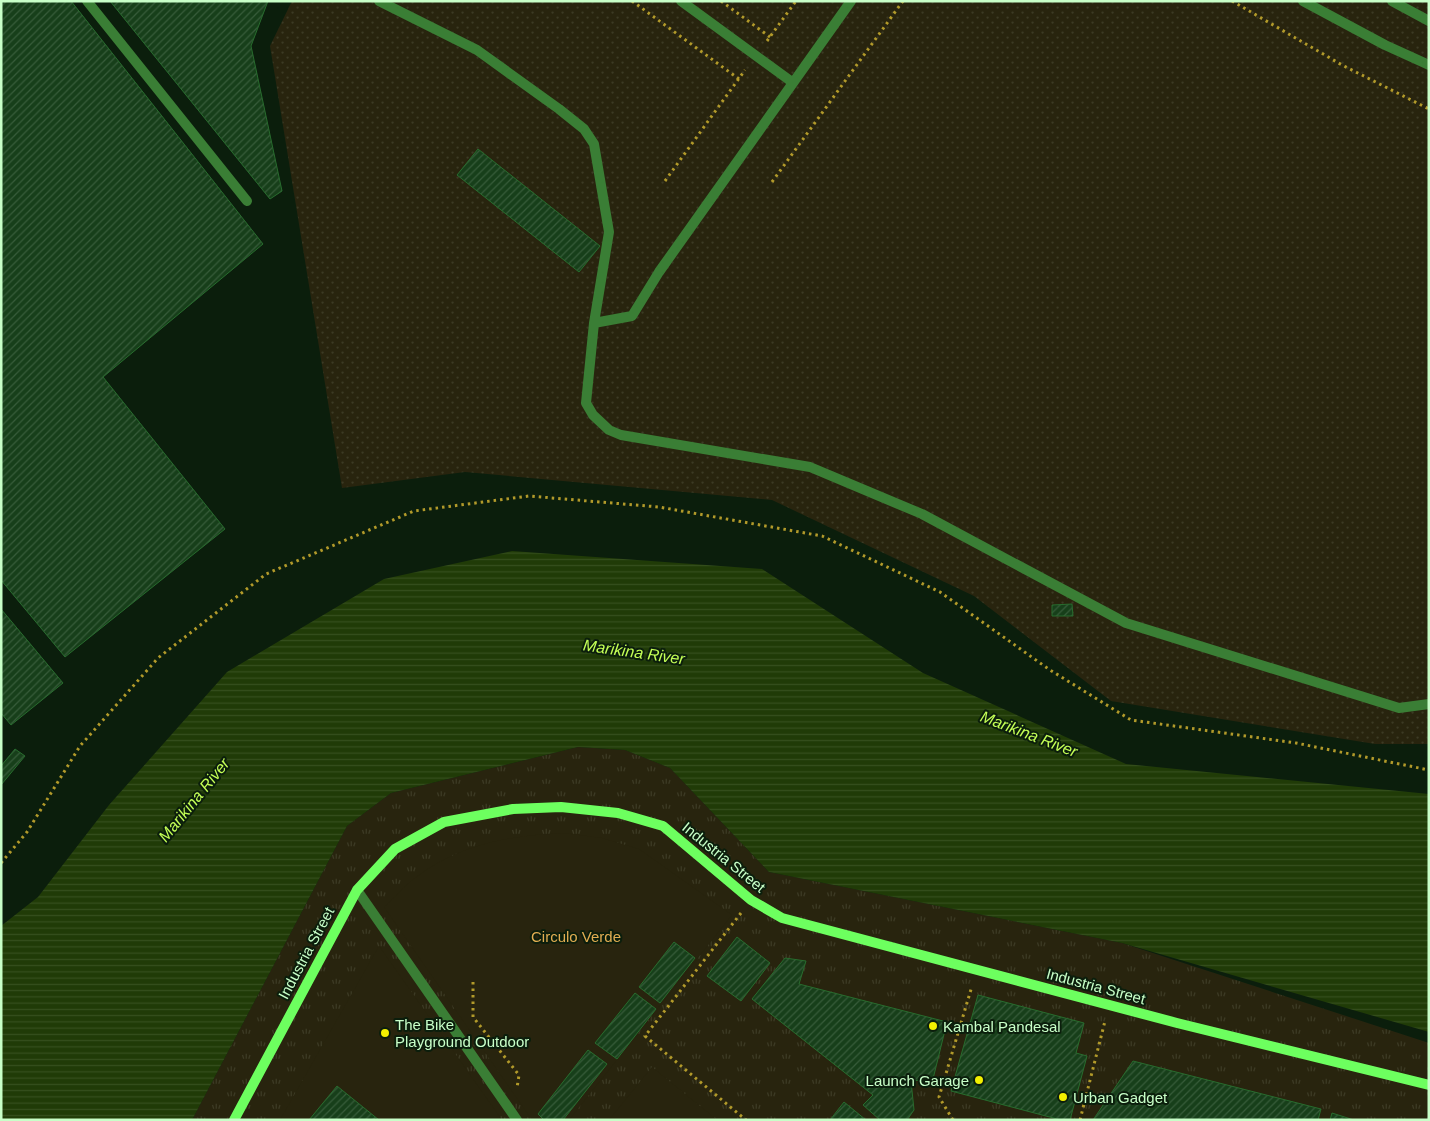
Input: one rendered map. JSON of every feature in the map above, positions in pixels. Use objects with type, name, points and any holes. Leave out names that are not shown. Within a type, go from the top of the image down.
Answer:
[{"type":"street","name":"Industria Street","points":[[234,1120],[357,890],[395,850],[444,822],[513,809],[561,807],[618,813],[663,826],[751,900],[782,918],[1109,1005],[1429,1085]]},
{"type":"lane","points":[[87,1],[247,201]]},
{"type":"lane","points":[[379,1],[477,50],[559,109],[584,130],[594,144],[609,232],[594,323],[586,403],[594,415],[609,430],[621,435],[810,468],[922,514],[1126,623],[1398,708],[1429,704]]},
{"type":"lane","points":[[681,1],[792,82]]},
{"type":"lane","points":[[594,323],[632,316],[659,272],[851,1]]},
{"type":"lane","points":[[1304,1],[1385,45],[1429,65]]},
{"type":"lane","points":[[1392,1],[1429,21]]},
{"type":"lane","points":[[357,890],[516,1117]]},
{"type":"path","points":[[632,1],[739,79]]},
{"type":"path","points":[[721,1],[770,36]]},
{"type":"path","points":[[665,181],[796,1]]},
{"type":"path","points":[[772,182],[904,1]]},
{"type":"path","points":[[1232,1],[1334,61],[1429,109]]},
{"type":"path","points":[[1,863],[27,832],[80,746],[158,658],[266,574],[414,511],[529,496],[659,507],[822,536],[940,592],[1050,670],[1131,720],[1296,744],[1429,770]]},
{"type":"path","points":[[746,1120],[645,1036],[751,900]]},
{"type":"path","points":[[953,1120],[940,1097],[977,970]]},
{"type":"path","points":[[473,982],[473,1017],[518,1074],[516,1117]]},
{"type":"path","points":[[1080,1120],[1109,1005]]},
{"type":"green space","points":[[292,1],[1429,1],[1429,744],[1375,744],[1111,701],[974,596],[772,500],[465,472],[342,488],[270,46]]},
{"type":"green space","name":"Circulo Verde","points":[[578,747],[625,750],[670,768],[769,872],[1122,943],[1429,1043],[1429,1120],[192,1120],[347,826],[391,793]]},
{"type":"green space","points":[[564,833],[602,838],[639,849],[732,915],[569,1120],[532,1120],[384,907],[415,878],[432,866],[468,849],[505,839]]},
{"type":"green space","name":"The Bike Playground Outdoor","points":[[379,946],[502,1120],[280,1120]]},
{"type":"green space","points":[[652,1067],[717,1120],[609,1120]]},
{"type":"water","name":"Marikina River","points":[[512,551],[762,569],[923,673],[1126,764],[1429,794],[1429,1032],[1122,943],[769,872],[670,768],[625,750],[578,747],[391,793],[347,826],[192,1120],[1,1120],[1,926],[38,897],[109,805],[227,672],[384,579]]},
{"type":"building","points":[[1,1],[71,1],[263,244],[103,377],[225,529],[65,657],[1,580]]},
{"type":"building","points":[[110,1],[268,1],[251,46],[282,191],[270,199]]},
{"type":"building","points":[[478,149],[600,246],[579,272],[457,175]]},
{"type":"building","points":[[1072,604],[1073,616],[1052,616],[1052,605]]},
{"type":"building","points":[[1,609],[63,683],[11,725],[1,713]]},
{"type":"building","points":[[15,749],[25,756],[1,785],[1,766]]},
{"type":"building","points":[[737,937],[770,963],[741,1001],[707,976]]},
{"type":"building","points":[[674,942],[695,958],[660,1003],[639,987]]},
{"type":"building","points":[[785,958],[806,961],[799,984],[947,1022],[933,1079],[911,1081],[914,1110],[907,1120],[880,1120],[863,1105],[873,1095],[752,999]]},
{"type":"building","points":[[635,993],[656,1009],[617,1059],[595,1043]]},
{"type":"building","points":[[978,995],[1084,1023],[1076,1053],[1087,1056],[1070,1120],[1061,1120],[951,1091]]},
{"type":"building","points":[[588,1050],[607,1064],[563,1120],[544,1120],[538,1114]]},
{"type":"building","points":[[1133,1061],[1321,1109],[1318,1120],[1093,1120]]},
{"type":"building","points":[[337,1086],[379,1120],[309,1120]]},
{"type":"building","points":[[844,1102],[866,1120],[830,1120]]},
{"type":"building","points":[[1332,1113],[1354,1120],[1330,1120]]},
{"type":"place","name":"Kambal Pandesal","points":[[933,1026]]},
{"type":"place","name":"The Bike Playground Outdoor","points":[[385,1033]]},
{"type":"place","name":"Launch Garage","points":[[979,1080]]},
{"type":"place","name":"Urban Gadget","points":[[1063,1097]]}]
